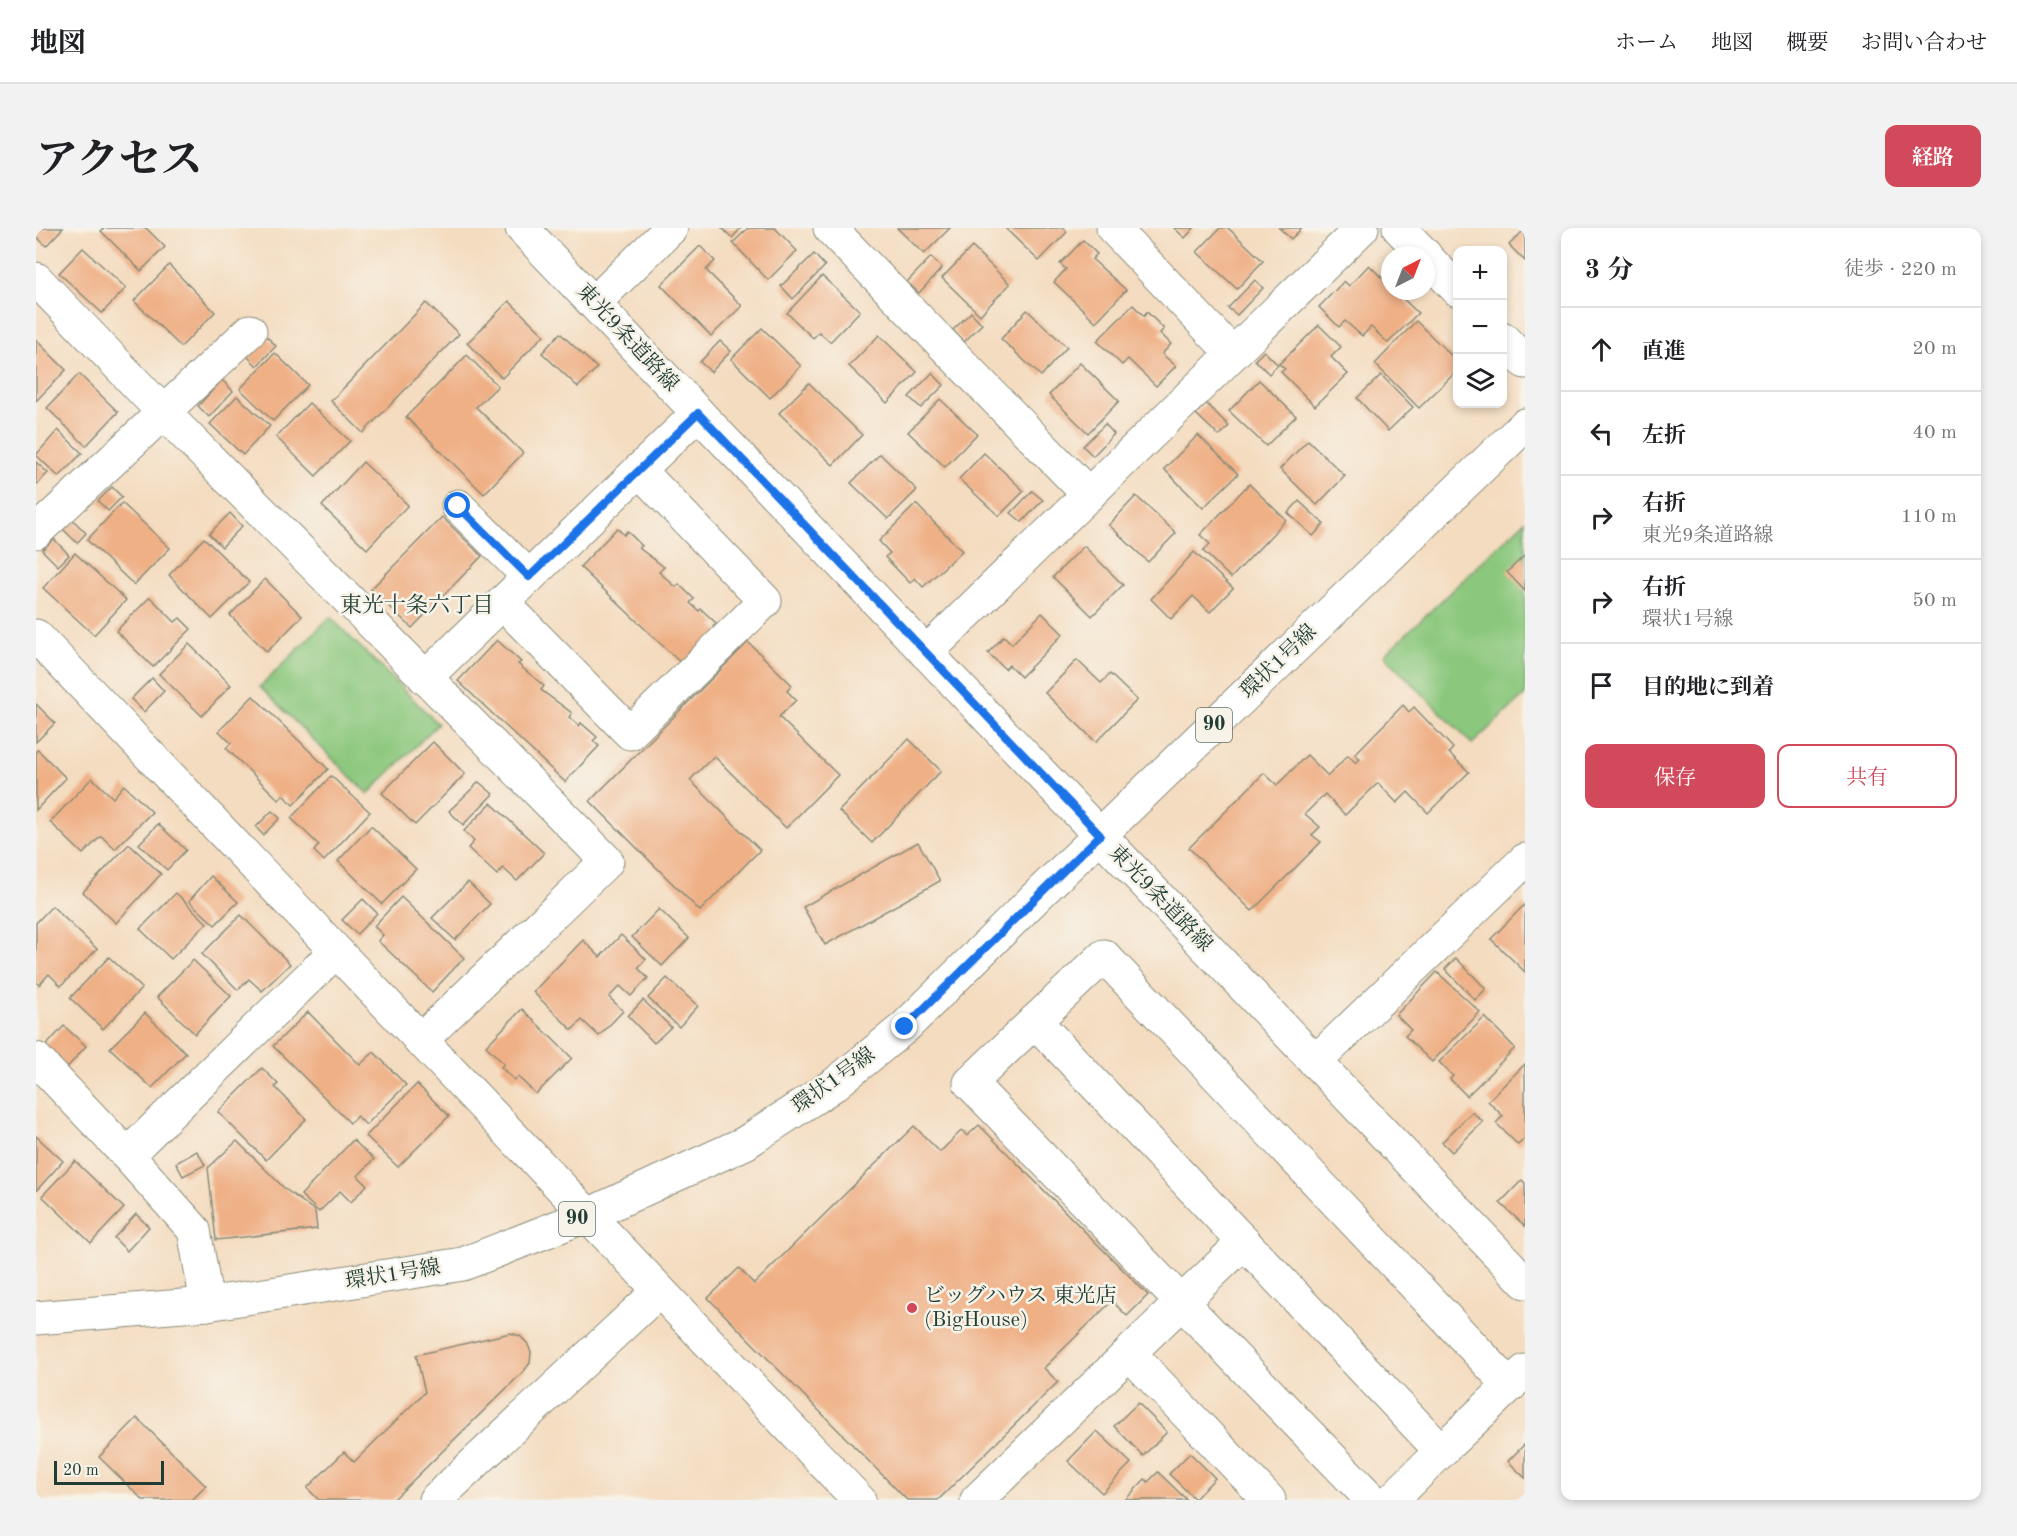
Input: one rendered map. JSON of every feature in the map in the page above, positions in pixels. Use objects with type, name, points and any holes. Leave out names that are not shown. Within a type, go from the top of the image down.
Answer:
[{"type":"street","name":"東光9条道路線","points":[[522,228],[1525,1282]]},
{"type":"street","points":[[594,303],[671,228]]},
{"type":"street","points":[[830,228],[1089,495]]},
{"type":"street","points":[[1113,228],[1232,353]]},
{"type":"street","points":[[926,653],[1362,228]]},
{"type":"street","points":[[1399,228],[1416,246]]},
{"type":"street","points":[[1435,266],[1453,285]]},
{"type":"street","points":[[36,279],[163,412],[607,861],[420,1041]]},
{"type":"street","points":[[36,532],[250,331]]},
{"type":"street","points":[[1507,342],[1525,362]]},
{"type":"street","points":[[425,678],[698,413]]},
{"type":"street","name":"環状1号線","points":[[36,1318],[207,1304],[464,1264],[588,1215],[745,1143],[835,1084],[905,1027],[1100,835],[1525,425]]},
{"type":"street","points":[[502,603],[630,733],[765,601],[639,470]]},
{"type":"street","points":[[458,506],[529,577]]},
{"type":"street","points":[[36,636],[859,1500]]},
{"type":"street","points":[[1315,1062],[1525,860]]},
{"type":"street","points":[[128,1155],[336,952]]},
{"type":"street","points":[[1372,1500],[970,1083],[1104,956],[1517,1379],[1392,1500]]},
{"type":"street","points":[[1035,1021],[1442,1451]]},
{"type":"street","points":[[36,1059],[128,1155],[194,1230],[207,1304]]},
{"type":"street","points":[[977,1500],[1244,1242]]},
{"type":"street","points":[[438,1499],[659,1291]]},
{"type":"street","points":[[1130,1354],[1269,1500]]},
{"type":"green space","points":[[1525,521],[1525,695],[1472,744],[1384,655]]},
{"type":"green space","points":[[330,617],[438,724],[368,794],[260,687]]},
{"type":"building","points":[[36,228],[63,228],[46,246],[36,236]]},
{"type":"building","points":[[104,228],[146,228],[165,247],[141,271],[101,231]]},
{"type":"building","points":[[722,228],[741,228],[732,238]]},
{"type":"building","points":[[748,228],[775,228],[797,251],[768,280],[733,243]]},
{"type":"building","points":[[897,228],[950,228],[924,254]]},
{"type":"building","points":[[1005,228],[1064,228],[1067,232],[1039,261]]},
{"type":"building","points":[[1174,228],[1194,228],[1185,238]]},
{"type":"building","points":[[1220,228],[1228,228],[1263,261],[1237,289],[1197,252]]},
{"type":"building","points":[[1279,228],[1302,228],[1291,239]]},
{"type":"building","points":[[1525,229],[1525,261],[1509,245]]},
{"type":"building","points":[[1083,240],[1097,254],[1092,259],[1126,290],[1096,322],[1054,282],[1066,269],[1060,264]]},
{"type":"building","points":[[700,246],[715,261],[706,270],[742,306],[711,336],[661,285]]},
{"type":"building","points":[[972,247],[1010,284],[980,315],[942,278]]},
{"type":"building","points":[[83,248],[126,288],[102,313],[59,273]]},
{"type":"building","points":[[814,254],[825,266],[793,299],[781,286]]},
{"type":"building","points":[[931,257],[942,268],[919,293],[907,282]]},
{"type":"building","points":[[169,265],[215,312],[181,347],[134,301]]},
{"type":"building","points":[[1369,265],[1381,277],[1381,300],[1404,300],[1418,313],[1388,343],[1371,327],[1362,336],[1345,321],[1339,327],[1319,307],[1344,281],[1349,286]]},
{"type":"building","points":[[822,276],[860,311],[830,342],[819,332],[813,338],[787,313]]},
{"type":"building","points":[[1255,280],[1263,288],[1237,315],[1228,308]]},
{"type":"building","points":[[509,301],[544,335],[502,378],[467,343]]},
{"type":"building","points":[[426,303],[459,334],[363,433],[331,401]]},
{"type":"building","points":[[1133,305],[1144,316],[1147,312],[1164,329],[1160,333],[1171,344],[1162,354],[1176,366],[1156,386],[1128,359],[1122,365],[1097,341]]},
{"type":"building","points":[[1027,310],[1067,347],[1041,376],[1001,339]]},
{"type":"building","points":[[971,312],[982,324],[964,342],[953,330]]},
{"type":"building","points":[[1416,321],[1453,357],[1453,375],[1419,408],[1375,364]]},
{"type":"building","points":[[1319,325],[1341,347],[1331,357],[1348,374],[1315,406],[1281,372],[1285,369],[1279,364]]},
{"type":"building","points":[[762,328],[801,366],[770,398],[731,359]]},
{"type":"building","points":[[560,333],[597,368],[578,387],[542,353]]},
{"type":"building","points":[[879,335],[917,372],[887,403],[849,366]]},
{"type":"building","points":[[266,336],[276,346],[257,366],[247,356]]},
{"type":"building","points":[[36,340],[66,370],[36,401]]},
{"type":"building","points":[[720,341],[731,351],[711,372],[700,362]]},
{"type":"building","points":[[1264,351],[1278,365],[1269,374],[1255,360]]},
{"type":"building","points":[[275,353],[308,385],[273,421],[240,389]]},
{"type":"building","points":[[467,355],[498,386],[476,407],[523,453],[484,494],[406,417]]},
{"type":"building","points":[[1080,363],[1119,401],[1088,433],[1049,395]]},
{"type":"building","points":[[932,373],[944,385],[921,408],[909,397]]},
{"type":"building","points":[[79,374],[118,412],[86,446],[47,408]]},
{"type":"building","points":[[1381,375],[1413,407],[1388,431],[1357,398]]},
{"type":"building","points":[[222,380],[233,391],[209,417],[198,406]]},
{"type":"building","points":[[1259,380],[1296,416],[1266,446],[1229,411]]},
{"type":"building","points":[[809,383],[862,435],[833,465],[779,413]]},
{"type":"building","points":[[237,396],[270,426],[243,455],[210,424]]},
{"type":"building","points":[[940,399],[977,434],[945,467],[908,432]]},
{"type":"building","points":[[309,403],[350,441],[316,476],[276,437]]},
{"type":"building","points":[[1206,403],[1229,426],[1219,436],[1196,414]]},
{"type":"building","points":[[1105,424],[1114,434],[1093,456],[1083,446]]},
{"type":"building","points":[[58,430],[82,453],[59,477],[36,455]]},
{"type":"building","points":[[1198,435],[1238,474],[1203,508],[1164,469]]},
{"type":"building","points":[[1308,440],[1345,476],[1317,505],[1280,469]]},
{"type":"building","points":[[984,453],[1024,491],[999,516],[959,479]]},
{"type":"building","points":[[880,454],[917,490],[888,519],[851,483]]},
{"type":"building","points":[[36,462],[48,473],[36,485]]},
{"type":"building","points":[[363,462],[408,505],[367,549],[322,506]]},
{"type":"building","points":[[1249,484],[1286,520],[1231,578],[1203,551],[1210,544],[1200,535]]},
{"type":"building","points":[[112,487],[122,497],[108,511],[98,501]]},
{"type":"building","points":[[1032,491],[1043,500],[1022,522],[1011,513]]},
{"type":"building","points":[[1136,496],[1176,533],[1148,562],[1109,525]]},
{"type":"building","points":[[1299,501],[1324,524],[1313,536],[1288,513]]},
{"type":"building","points":[[122,503],[170,548],[134,585],[87,540]]},
{"type":"building","points":[[916,504],[962,551],[923,587],[915,578],[910,583],[885,557],[890,553],[879,541]]},
{"type":"building","points":[[230,513],[242,526],[222,547],[209,534]]},
{"type":"building","points":[[442,517],[482,556],[412,628],[371,589]]},
{"type":"building","points":[[72,519],[86,533],[77,543],[63,529]]},
{"type":"building","points":[[617,528],[624,535],[627,531],[642,546],[639,548],[664,567],[659,572],[676,587],[679,584],[694,599],[690,603],[699,611],[701,609],[716,623],[713,626],[719,632],[685,667],[580,567]]},
{"type":"building","points":[[204,538],[249,582],[212,619],[169,575]]},
{"type":"building","points":[[54,539],[69,555],[58,566],[42,550]]},
{"type":"building","points":[[1084,546],[1123,585],[1092,616],[1053,577]]},
{"type":"building","points":[[1194,552],[1233,588],[1210,612],[1193,596],[1171,619],[1151,599]]},
{"type":"building","points":[[75,553],[126,600],[94,635],[43,588]]},
{"type":"building","points":[[1525,557],[1525,591],[1507,572]]},
{"type":"building","points":[[265,579],[302,616],[267,652],[230,615]]},
{"type":"building","points":[[150,597],[175,622],[180,618],[191,629],[153,667],[116,631]]},
{"type":"building","points":[[1042,613],[1063,634],[1021,677],[1009,665],[1005,669],[988,653],[1004,636],[1012,644]]},
{"type":"building","points":[[497,640],[521,662],[518,664],[544,686],[541,690],[572,713],[569,717],[579,726],[581,723],[597,737],[593,741],[599,746],[565,782],[458,681]]},
{"type":"building","points":[[748,642],[792,685],[787,691],[796,700],[779,717],[838,775],[786,828],[714,756],[690,780],[760,850],[700,911],[590,801]]},
{"type":"building","points":[[189,644],[231,685],[202,716],[159,674]]},
{"type":"building","points":[[1077,660],[1101,683],[1110,674],[1137,700],[1096,742],[1045,693]]},
{"type":"building","points":[[152,678],[164,691],[144,712],[131,699]]},
{"type":"building","points":[[253,696],[328,769],[293,805],[283,795],[279,800],[226,748],[231,743],[219,731]]},
{"type":"building","points":[[36,704],[55,723],[36,742]]},
{"type":"building","points":[[1403,705],[1409,712],[1414,707],[1453,748],[1449,753],[1469,772],[1428,813],[1408,792],[1397,803],[1378,783],[1345,815],[1325,794],[1305,814],[1320,827],[1312,835],[1321,842],[1252,911],[1189,848],[1264,773],[1277,785],[1307,755],[1328,776],[1348,755],[1356,763],[1360,759],[1355,754]]},
{"type":"building","points":[[909,739],[941,771],[872,843],[839,811]]},
{"type":"building","points":[[433,742],[465,774],[415,825],[382,793]]},
{"type":"building","points":[[38,750],[66,778],[36,810],[36,751]]},
{"type":"building","points":[[331,776],[370,812],[324,861],[314,851],[319,845],[291,818]]},
{"type":"building","points":[[92,778],[113,798],[124,785],[152,812],[115,849],[101,836],[83,854],[50,822]]},
{"type":"building","points":[[479,782],[493,794],[463,825],[449,811]]},
{"type":"building","points":[[491,803],[544,853],[517,881],[503,868],[497,875],[468,848],[474,841],[464,831]]},
{"type":"building","points":[[272,811],[280,818],[263,835],[256,827]]},
{"type":"building","points":[[158,824],[186,850],[167,870],[139,844]]},
{"type":"building","points":[[371,826],[416,869],[382,904],[338,861]]},
{"type":"building","points":[[918,842],[940,881],[825,945],[803,907]]},
{"type":"building","points":[[129,844],[161,874],[116,923],[83,892]]},
{"type":"building","points":[[211,876],[238,902],[215,925],[189,901]]},
{"type":"building","points":[[468,882],[490,904],[455,940],[432,918]]},
{"type":"building","points":[[176,893],[207,923],[171,959],[140,929]]},
{"type":"building","points":[[401,897],[464,958],[432,992],[378,941],[383,935],[374,926]]},
{"type":"building","points":[[363,899],[377,913],[357,934],[342,920]]},
{"type":"building","points":[[1525,904],[1525,972],[1491,939]]},
{"type":"building","points":[[52,906],[97,949],[61,986],[49,974],[39,985],[36,982],[36,923]]},
{"type":"building","points":[[659,909],[689,938],[662,966],[632,937]]},
{"type":"building","points":[[241,915],[290,964],[262,991],[249,979],[238,990],[202,954]]},
{"type":"building","points":[[621,935],[646,959],[638,968],[648,978],[631,996],[620,986],[609,997],[623,1011],[599,1036],[582,1020],[572,1030],[533,992],[583,940],[600,957]]},
{"type":"building","points":[[109,957],[142,988],[103,1029],[70,998]]},
{"type":"building","points":[[1456,958],[1486,989],[1475,1000],[1445,969]]},
{"type":"building","points":[[193,960],[231,996],[195,1034],[157,997]]},
{"type":"building","points":[[1437,972],[1480,1012],[1432,1062],[1405,1036],[1411,1030],[1396,1015]]},
{"type":"building","points":[[667,978],[698,1006],[679,1027],[648,998]]},
{"type":"building","points":[[643,1000],[671,1027],[654,1043],[628,1016]]},
{"type":"building","points":[[522,1009],[572,1058],[536,1094],[518,1077],[514,1080],[501,1067],[504,1064],[486,1046]]},
{"type":"building","points":[[308,1012],[360,1065],[374,1052],[406,1085],[366,1125],[357,1116],[350,1123],[273,1046]]},
{"type":"building","points":[[145,1013],[186,1053],[152,1088],[110,1048]]},
{"type":"building","points":[[1485,1017],[1515,1048],[1467,1096],[1450,1079],[1453,1076],[1439,1062]]},
{"type":"building","points":[[64,1026],[86,1046],[66,1069],[43,1049]]},
{"type":"building","points":[[1525,1064],[1525,1138],[1518,1145],[1496,1123],[1503,1116],[1488,1101]]},
{"type":"building","points":[[262,1068],[278,1084],[275,1087],[306,1119],[266,1160],[218,1112]]},
{"type":"building","points":[[417,1084],[449,1116],[398,1167],[366,1136]]},
{"type":"building","points":[[1472,1112],[1483,1122],[1452,1152],[1442,1142]]},
{"type":"building","name":"ビッグハウス 東光店 (BigHouse)","points":[[979,1125],[1148,1295],[1127,1316],[1112,1301],[1044,1368],[1058,1382],[938,1500],[907,1500],[708,1298],[739,1268],[754,1284],[914,1126],[940,1152],[962,1130],[967,1136]]},
{"type":"building","points":[[36,1136],[63,1161],[36,1191]]},
{"type":"building","points":[[353,1140],[374,1159],[358,1176],[367,1185],[351,1202],[340,1191],[319,1212],[301,1195]]},
{"type":"building","points":[[237,1141],[285,1189],[315,1211],[317,1229],[216,1240],[208,1168]]},
{"type":"building","points":[[197,1151],[205,1165],[183,1176],[176,1163]]},
{"type":"building","points":[[75,1161],[124,1208],[91,1243],[42,1196]]},
{"type":"building","points":[[1522,1180],[1525,1183],[1525,1226],[1500,1203]]},
{"type":"building","points":[[136,1214],[149,1227],[127,1251],[114,1238]]},
{"type":"building","points":[[510,1333],[520,1336],[527,1343],[531,1352],[530,1363],[393,1500],[319,1500],[307,1488],[344,1452],[354,1462],[425,1392],[416,1355]]},
{"type":"building","points":[[1138,1403],[1167,1432],[1143,1456],[1114,1426]]},
{"type":"building","points":[[137,1418],[206,1486],[192,1500],[143,1500],[99,1457]]},
{"type":"building","points":[[1097,1431],[1131,1463],[1102,1493],[1068,1461]]},
{"type":"building","points":[[1525,1444],[1525,1478],[1508,1461]]},
{"type":"building","points":[[1190,1453],[1215,1478],[1195,1499],[1169,1474]]},
{"type":"building","points":[[1158,1472],[1187,1500],[1125,1500],[1145,1479],[1148,1482]]},
{"type":"place","name":"ビッグハウス 東光店 (BigHouse)","points":[[912,1308]]},
{"type":"district","name":"東光十条六丁目","points":[[417,606]]},
{"type":"route","points":[[458,506],[529,577],[698,413],[1100,835],[905,1027]]}]
